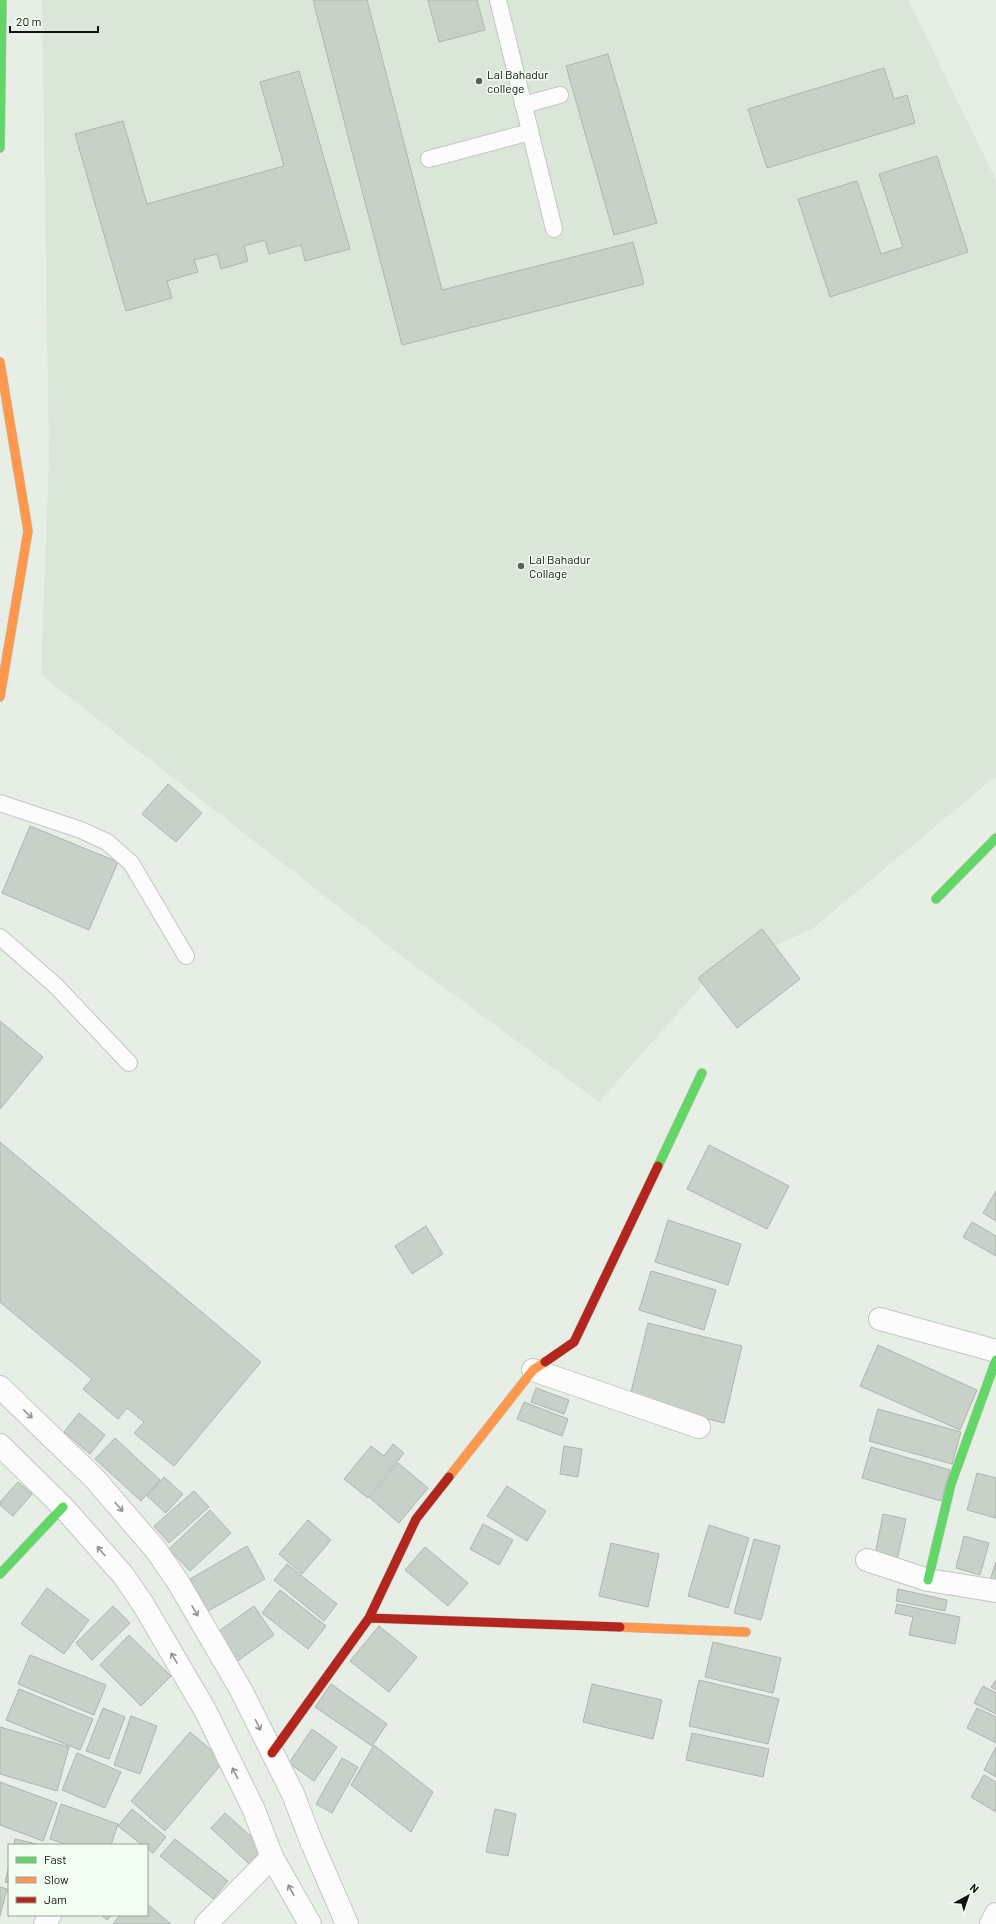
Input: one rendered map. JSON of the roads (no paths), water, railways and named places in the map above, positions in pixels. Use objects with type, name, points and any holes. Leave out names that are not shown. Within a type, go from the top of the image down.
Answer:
[{"type":"street","points":[[0,148],[2,0]]},
{"type":"street","points":[[0,362],[28,531],[0,697]]},
{"type":"street","points":[[936,899],[996,838]]},
{"type":"street","points":[[272,1753],[369,1618],[416,1519],[533,1370],[574,1342],[702,1073]]},
{"type":"street","points":[[880,1319],[996,1351]]},
{"type":"street","points":[[928,1580],[951,1484],[996,1360]]},
{"type":"street","points":[[533,1370],[699,1427]]},
{"type":"street","points":[[0,1386],[94,1478],[156,1550],[178,1582],[241,1690],[293,1794],[311,1841],[347,1924]]},
{"type":"street","points":[[0,1445],[63,1507],[123,1575],[143,1604],[205,1710],[254,1810],[272,1857],[310,1924]]},
{"type":"street","points":[[0,1574],[63,1507]]},
{"type":"street","points":[[867,1560],[928,1580],[996,1591]]},
{"type":"street","points":[[369,1618],[746,1632]]},
{"type":"street","points":[[206,1924],[272,1857]]},
{"type":"street","points":[[991,1924],[996,1914]]},
{"type":"lane","points":[[498,0],[554,229]]},
{"type":"lane","points":[[523,105],[560,95]]},
{"type":"lane","points":[[428,159],[530,132]]},
{"type":"lane","points":[[0,803],[81,830],[107,842],[131,863],[186,956]]},
{"type":"lane","points":[[0,937],[55,985],[129,1063]]},
{"type":"place","name":"Lal Bahadur college","points":[[479,81]]},
{"type":"place","name":"Lal Bahadur Collage","points":[[521,566]]}]
